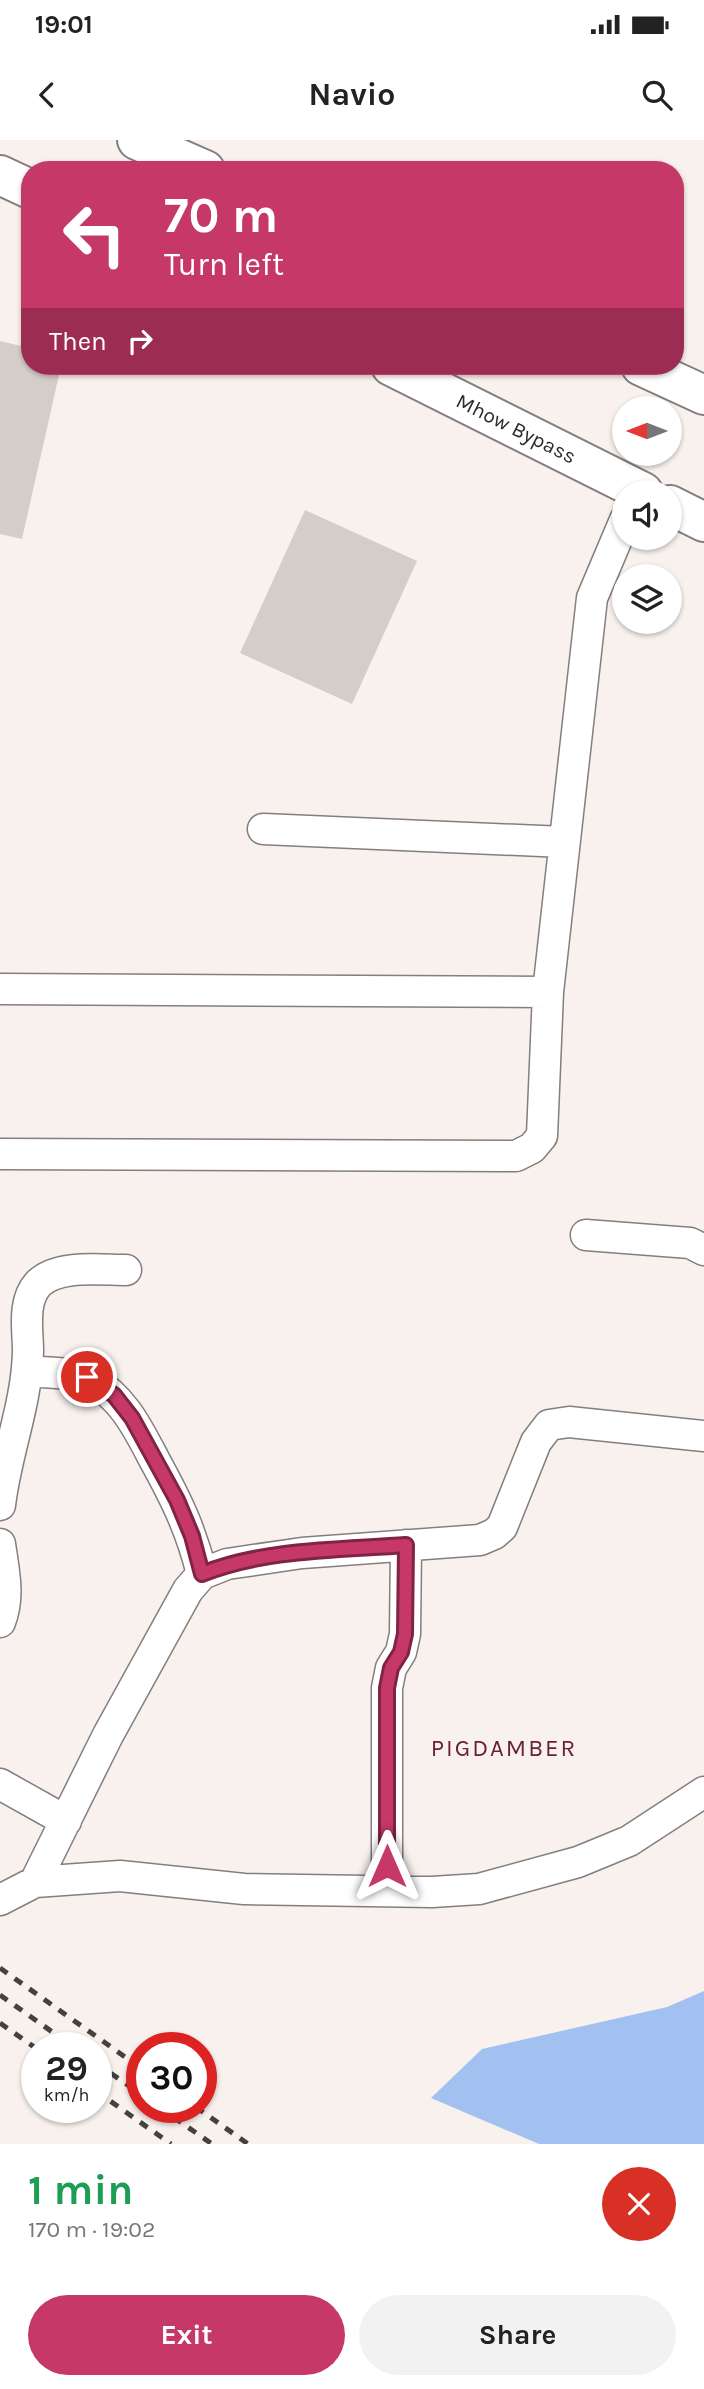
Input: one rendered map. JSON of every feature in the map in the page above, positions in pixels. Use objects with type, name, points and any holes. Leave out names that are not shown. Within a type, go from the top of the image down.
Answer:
[{"type":"highway","points":[[137,140],[185,161]]},
{"type":"highway","points":[[0,175],[21,186]]},
{"type":"highway","name":"Mhow Bypass","points":[[408,375],[612,483]]},
{"type":"highway","points":[[661,375],[704,394]]},
{"type":"highway","name":"Mhow Bypass","points":[[682,514],[704,522]]},
{"type":"street","points":[[0,1154],[516,1156],[532,1148],[542,1136],[548,992],[592,598],[616,550]]},
{"type":"street","points":[[264,829],[565,842]]},
{"type":"street","points":[[0,989],[548,992]]},
{"type":"street","points":[[586,1235],[690,1243],[704,1251]]},
{"type":"street","points":[[0,1505],[3,1480],[23,1402],[27,1371],[26,1325],[30,1299],[39,1283],[62,1270],[126,1270]]},
{"type":"street","points":[[27,1371],[87,1377],[114,1395],[132,1418],[177,1500],[192,1536],[202,1574]]},
{"type":"street","points":[[36,1882],[108,1735],[188,1590],[202,1574],[227,1564],[302,1553],[480,1540],[494,1534],[502,1527],[536,1442],[549,1425],[569,1422],[704,1436]]},
{"type":"street","points":[[0,1544],[7,1587],[5,1610],[0,1622]]},
{"type":"street","points":[[387,1891],[387,1688],[391,1668],[401,1652],[405,1634],[406,1545]]},
{"type":"street","points":[[0,1784],[66,1821]]},
{"type":"street","points":[[0,1900],[36,1882],[120,1876],[244,1889],[432,1892],[479,1889],[578,1862],[629,1841],[704,1792]]},
{"type":"water","points":[[704,1991],[704,2144],[539,2144],[431,2098],[482,2049],[667,2007]]},
{"type":"building","points":[[0,341],[21,346],[21,375],[59,375],[22,539],[0,534]]},
{"type":"building","points":[[305,510],[417,561],[352,704],[240,653]]},
{"type":"railway","points":[[0,1968],[126,2058]]},
{"type":"railway","points":[[0,1995],[52,2032]]},
{"type":"railway","points":[[0,2023],[21,2038]]},
{"type":"railway","points":[[112,2074],[126,2084]]},
{"type":"railway","points":[[112,2102],[171,2144]]},
{"type":"railway","points":[[217,2122],[248,2144]]},
{"type":"railway","points":[[182,2123],[212,2144]]},
{"type":"district","name":"PIGDAMBER","points":[[504,1748]]},
{"type":"route","points":[[87,1377],[114,1395],[132,1418],[177,1500],[192,1536],[202,1574],[227,1564],[302,1553],[406,1545],[405,1634],[401,1652],[391,1668],[387,1688],[387,1866]]}]
